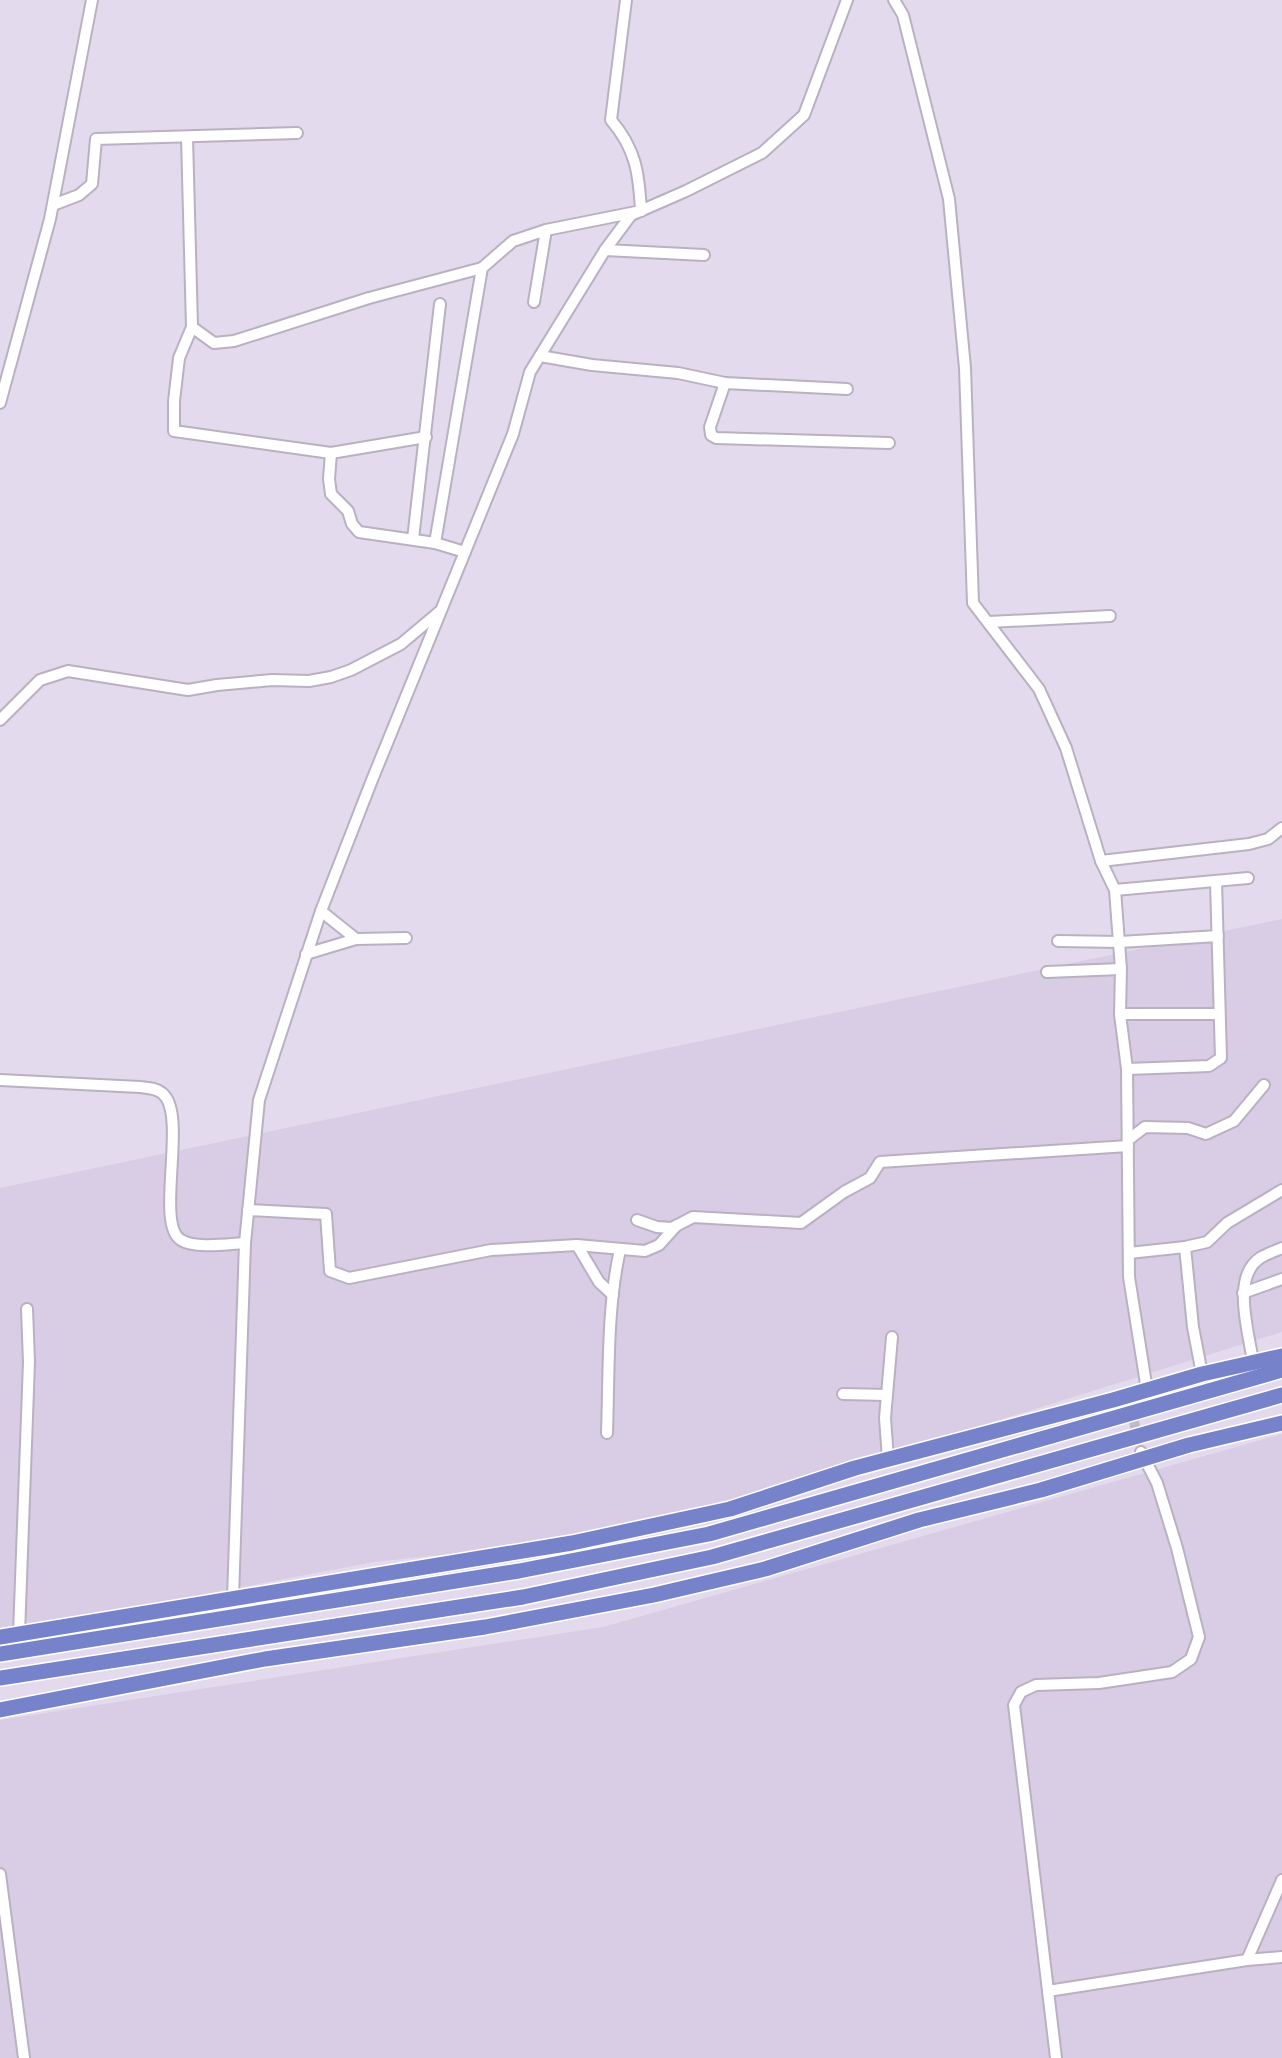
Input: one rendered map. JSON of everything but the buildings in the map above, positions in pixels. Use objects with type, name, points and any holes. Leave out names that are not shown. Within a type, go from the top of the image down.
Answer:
[{"type":"highway","points":[[0,1637],[572,1543],[730,1509],[888,1459],[1129,1400],[1147,1390],[1202,1374],[1282,1356]]},
{"type":"highway","points":[[0,1654],[519,1571],[709,1534],[1282,1370]]},
{"type":"highway","points":[[0,1678],[523,1597],[712,1557],[1282,1395]]},
{"type":"highway","points":[[0,1710],[265,1659],[485,1627],[654,1595],[765,1569],[919,1520],[1041,1490],[1143,1455],[1282,1423]]},
{"type":"highway","points":[[323,1628],[326,1650]]},
{"type":"street","points":[[1,399],[53,205],[92,0]]},
{"type":"street","points":[[626,0],[611,120],[624,135],[634,158],[641,211]]},
{"type":"street","points":[[233,1598],[245,1243],[259,1100],[321,911],[513,434],[530,372],[605,250],[631,215],[686,191],[762,153],[804,115],[847,0]]},
{"type":"street","points":[[894,0],[903,15],[949,199],[965,368],[973,603],[1040,689],[1066,748],[1101,861],[1115,890],[1120,942],[1120,1014],[1127,1069],[1129,1278],[1147,1390]]},
{"type":"street","points":[[53,205],[78,195],[92,184],[96,139],[297,132]]},
{"type":"street","points":[[188,137],[192,327],[180,358],[174,401],[174,431],[331,453],[426,437]]},
{"type":"street","points":[[192,327],[214,342],[234,341],[369,298],[482,268],[513,241],[546,230],[641,211]]},
{"type":"street","points":[[534,302],[546,230]]},
{"type":"street","points":[[605,250],[704,255]]},
{"type":"street","points":[[435,543],[482,268]]},
{"type":"street","points":[[413,539],[440,304]]},
{"type":"street","points":[[540,356],[592,365],[678,373],[725,383],[847,389]]},
{"type":"street","points":[[725,383],[710,427],[711,435],[717,438],[889,443]]},
{"type":"street","points":[[331,453],[329,478],[331,494],[348,512],[352,524],[359,532],[435,543],[465,552]]},
{"type":"street","points":[[0,720],[40,680],[68,671],[188,690],[272,680],[309,681],[331,677],[351,670],[401,644],[441,610]]},
{"type":"street","points":[[989,622],[1110,616]]},
{"type":"street","points":[[1101,861],[1249,844],[1268,839],[1282,828]]},
{"type":"street","points":[[1115,890],[1248,878]]},
{"type":"street","points":[[1127,1069],[1209,1066],[1221,1058],[1216,881]]},
{"type":"street","points":[[321,911],[356,939]]},
{"type":"street","points":[[1058,941],[1120,942],[1218,936]]},
{"type":"street","points":[[306,954],[356,939],[406,938]]},
{"type":"street","points":[[1047,972],[1121,969]]},
{"type":"street","points":[[1120,1014],[1219,1014]]},
{"type":"street","points":[[0,1080],[154,1088],[162,1093],[168,1099],[172,1122],[170,1211],[174,1234],[178,1239],[187,1243],[245,1243]]},
{"type":"street","points":[[637,1220],[657,1227],[672,1228],[693,1217],[801,1223],[844,1192],[870,1178],[880,1162],[1128,1143],[1144,1127],[1188,1128],[1206,1134],[1234,1121],[1264,1085]]},
{"type":"street","points":[[1129,1253],[1185,1247],[1207,1242],[1227,1223],[1282,1190]]},
{"type":"street","points":[[248,1210],[326,1214],[330,1271],[350,1278],[492,1250],[577,1245],[645,1251],[659,1245],[678,1225]]},
{"type":"street","points":[[577,1245],[599,1282],[613,1295]]},
{"type":"street","points":[[1185,1247],[1193,1327],[1202,1374]]},
{"type":"street","points":[[1253,1362],[1243,1293],[1246,1273],[1259,1258],[1282,1248]]},
{"type":"street","points":[[607,1433],[613,1295],[620,1250]]},
{"type":"street","points":[[1243,1293],[1282,1279]]},
{"type":"street","points":[[19,1634],[29,1362],[27,1309]]},
{"type":"street","points":[[888,1459],[885,1418],[892,1337]]},
{"type":"street","points":[[843,1394],[887,1395]]},
{"type":"street","points":[[1056,2058],[1014,1705],[1021,1692],[1036,1685],[1100,1683],[1172,1672],[1191,1659],[1199,1637],[1177,1548],[1157,1483],[1143,1455]]},
{"type":"street","points":[[0,1874],[24,2058]]},
{"type":"street","points":[[1247,1960],[1282,1880]]},
{"type":"street","points":[[1048,1991],[1247,1960],[1282,1957]]},
{"type":"shaded area","points":[[1282,919],[1282,1332],[759,1495],[528,1546],[374,1562],[0,1633],[0,1188]]},
{"type":"shaded area","points":[[1282,1434],[1282,2058],[0,2058],[0,1720],[603,1627]]},
{"type":"tunnel","points":[[1130,1404],[1141,1452]]}]
